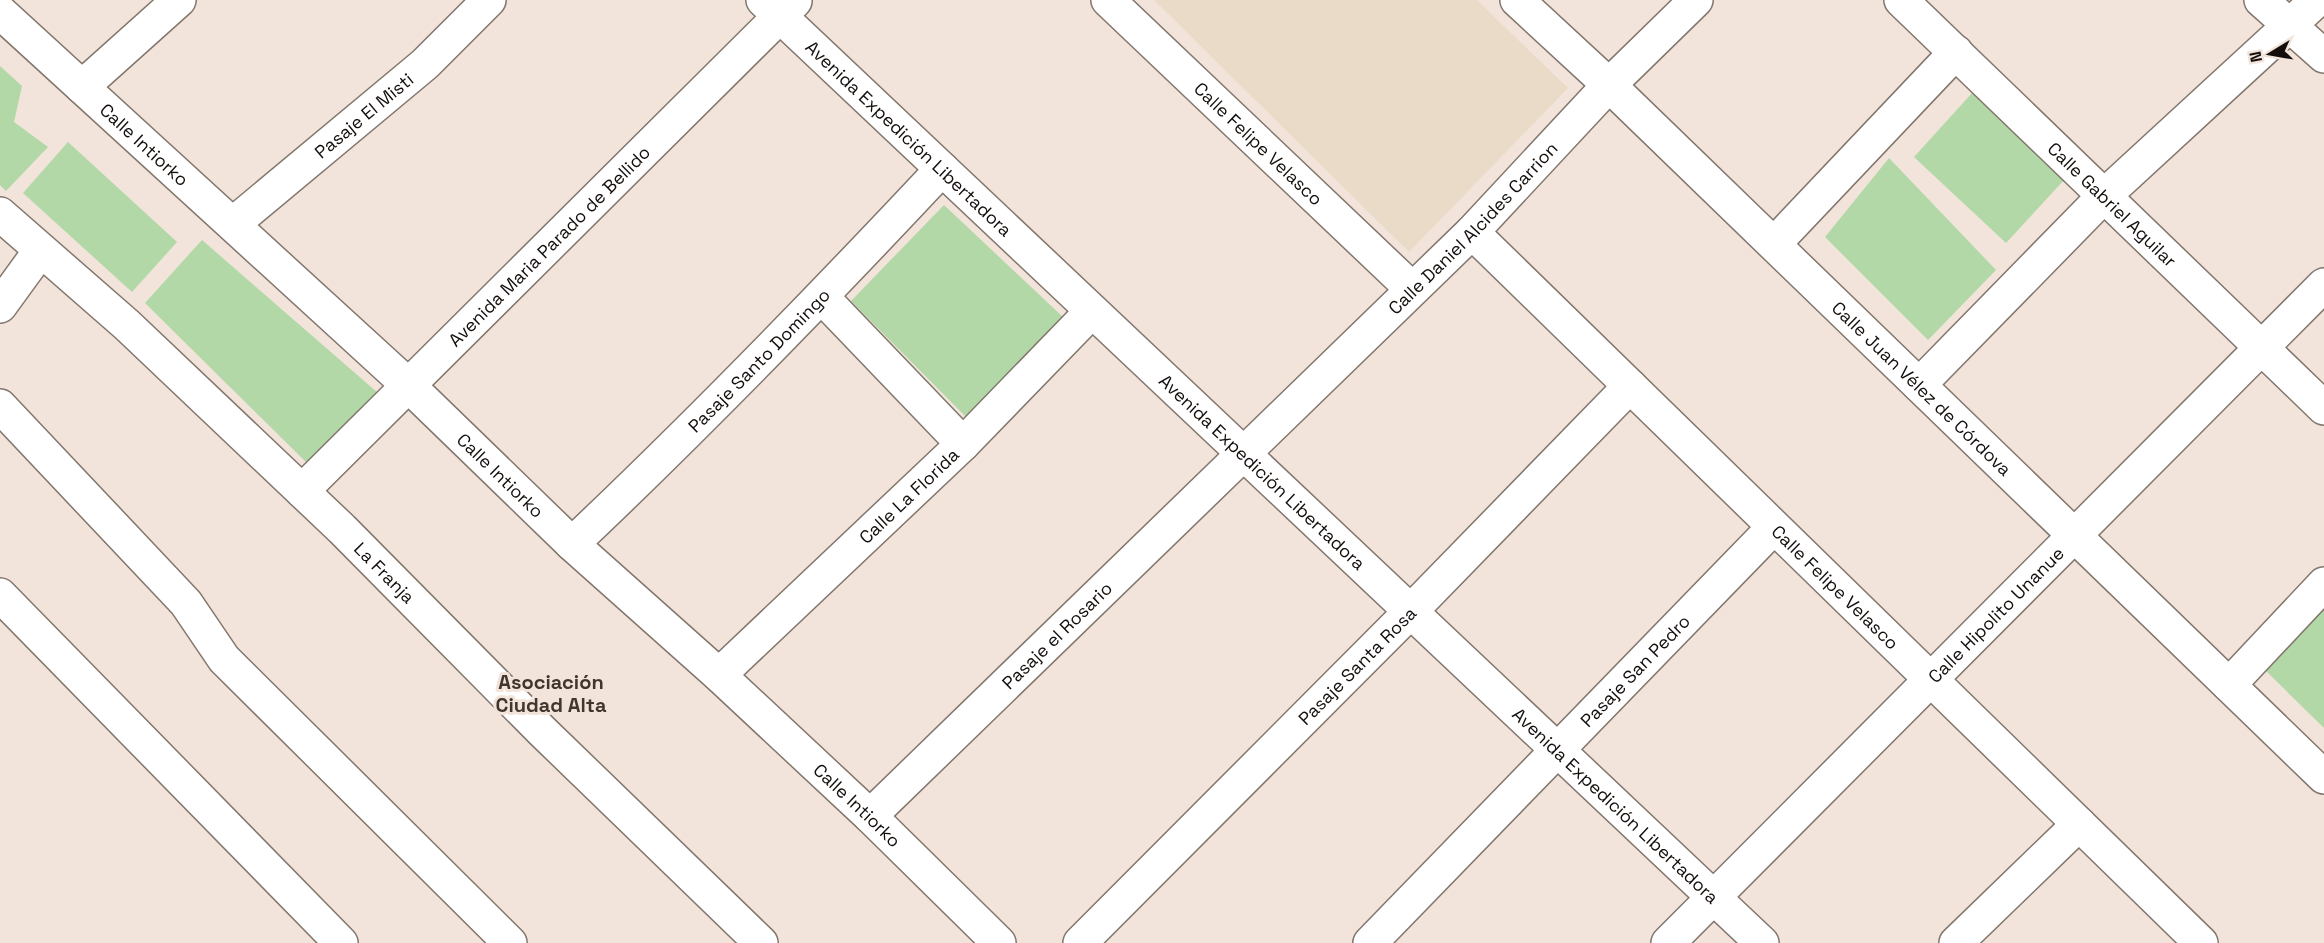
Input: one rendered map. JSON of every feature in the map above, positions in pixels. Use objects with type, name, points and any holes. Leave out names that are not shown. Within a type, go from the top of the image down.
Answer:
[{"type":"street","points":[[82,87],[179,0]]},
{"type":"street","name":"Pasaje El Misti","points":[[233,224],[425,63],[489,0]]},
{"type":"street","name":"Calle Felipe Velasco","points":[[1108,0],[1411,288]]},
{"type":"street","name":"Calle Juan Vélez de Córdova","points":[[1517,0],[1774,244],[2324,777]]},
{"type":"street","name":"Calle Daniel Alcides Carrion","points":[[1242,452],[1472,232],[1609,86],[1696,0]]},
{"type":"street","name":"Calle Gabriel Aguilar","points":[[1901,0],[2324,408]]},
{"type":"street","points":[[2261,0],[2324,56]]},
{"type":"street","points":[[1919,385],[2104,196],[2291,27],[2317,0]]},
{"type":"street","name":"Avenida Expedición Libertadora","points":[[780,5],[942,169],[1762,943]]},
{"type":"street","name":"Avenida Maria Parado de Bellido","points":[[302,491],[780,5]]},
{"type":"street","name":"Calle Intiorko","points":[[0,12],[408,385],[572,544],[719,675],[870,816],[999,943]]},
{"type":"street","points":[[1774,244],[1956,52]]},
{"type":"street","name":"Pasaje Santo Domingo","points":[[572,544],[672,450],[822,297],[942,169]]},
{"type":"street","name":"La Franja","points":[[0,214],[127,325],[302,491],[542,731],[761,943]]},
{"type":"street","name":"Calle Felipe Velasco","points":[[1472,232],[2201,943]]},
{"type":"street","points":[[0,306],[40,251]]},
{"type":"street","name":"Calle Hipolito Unanue","points":[[1668,943],[2324,285]]},
{"type":"street","points":[[822,297],[963,444]]},
{"type":"street","name":"Calle La Florida","points":[[719,675],[963,444],[1092,311]]},
{"type":"street","name":"Pasaje Santa Rosa","points":[[1080,943],[1410,612],[1629,386]]},
{"type":"street","points":[[0,406],[186,603],[224,659],[510,943]]},
{"type":"street","name":"Pasaje el Rosario","points":[[870,816],[1242,452]]},
{"type":"street","name":"Pasaje San Pedro","points":[[1370,943],[1774,527]]},
{"type":"street","points":[[2229,685],[2324,584]]},
{"type":"street","points":[[0,595],[341,943]]},
{"type":"street","points":[[1956,943],[2079,824]]},
{"type":"shaded area","points":[[1154,0],[1477,0],[1568,88],[1409,252]]},
{"type":"green space","points":[[0,66],[22,86],[14,122],[48,147],[6,191],[0,185]]},
{"type":"green space","points":[[1973,92],[2065,179],[2006,243],[1914,157]]},
{"type":"green space","points":[[68,142],[177,242],[132,292],[23,193]]},
{"type":"green space","points":[[1889,158],[1996,270],[1928,340],[1825,237]]},
{"type":"green space","points":[[944,205],[1064,318],[967,418],[851,301]]},
{"type":"green space","points":[[202,240],[378,393],[307,463],[145,303]]},
{"type":"green space","points":[[2324,608],[2324,728],[2264,669]]},
{"type":"district","name":"Asociación Ciudad Alta","points":[[551,694]]}]
